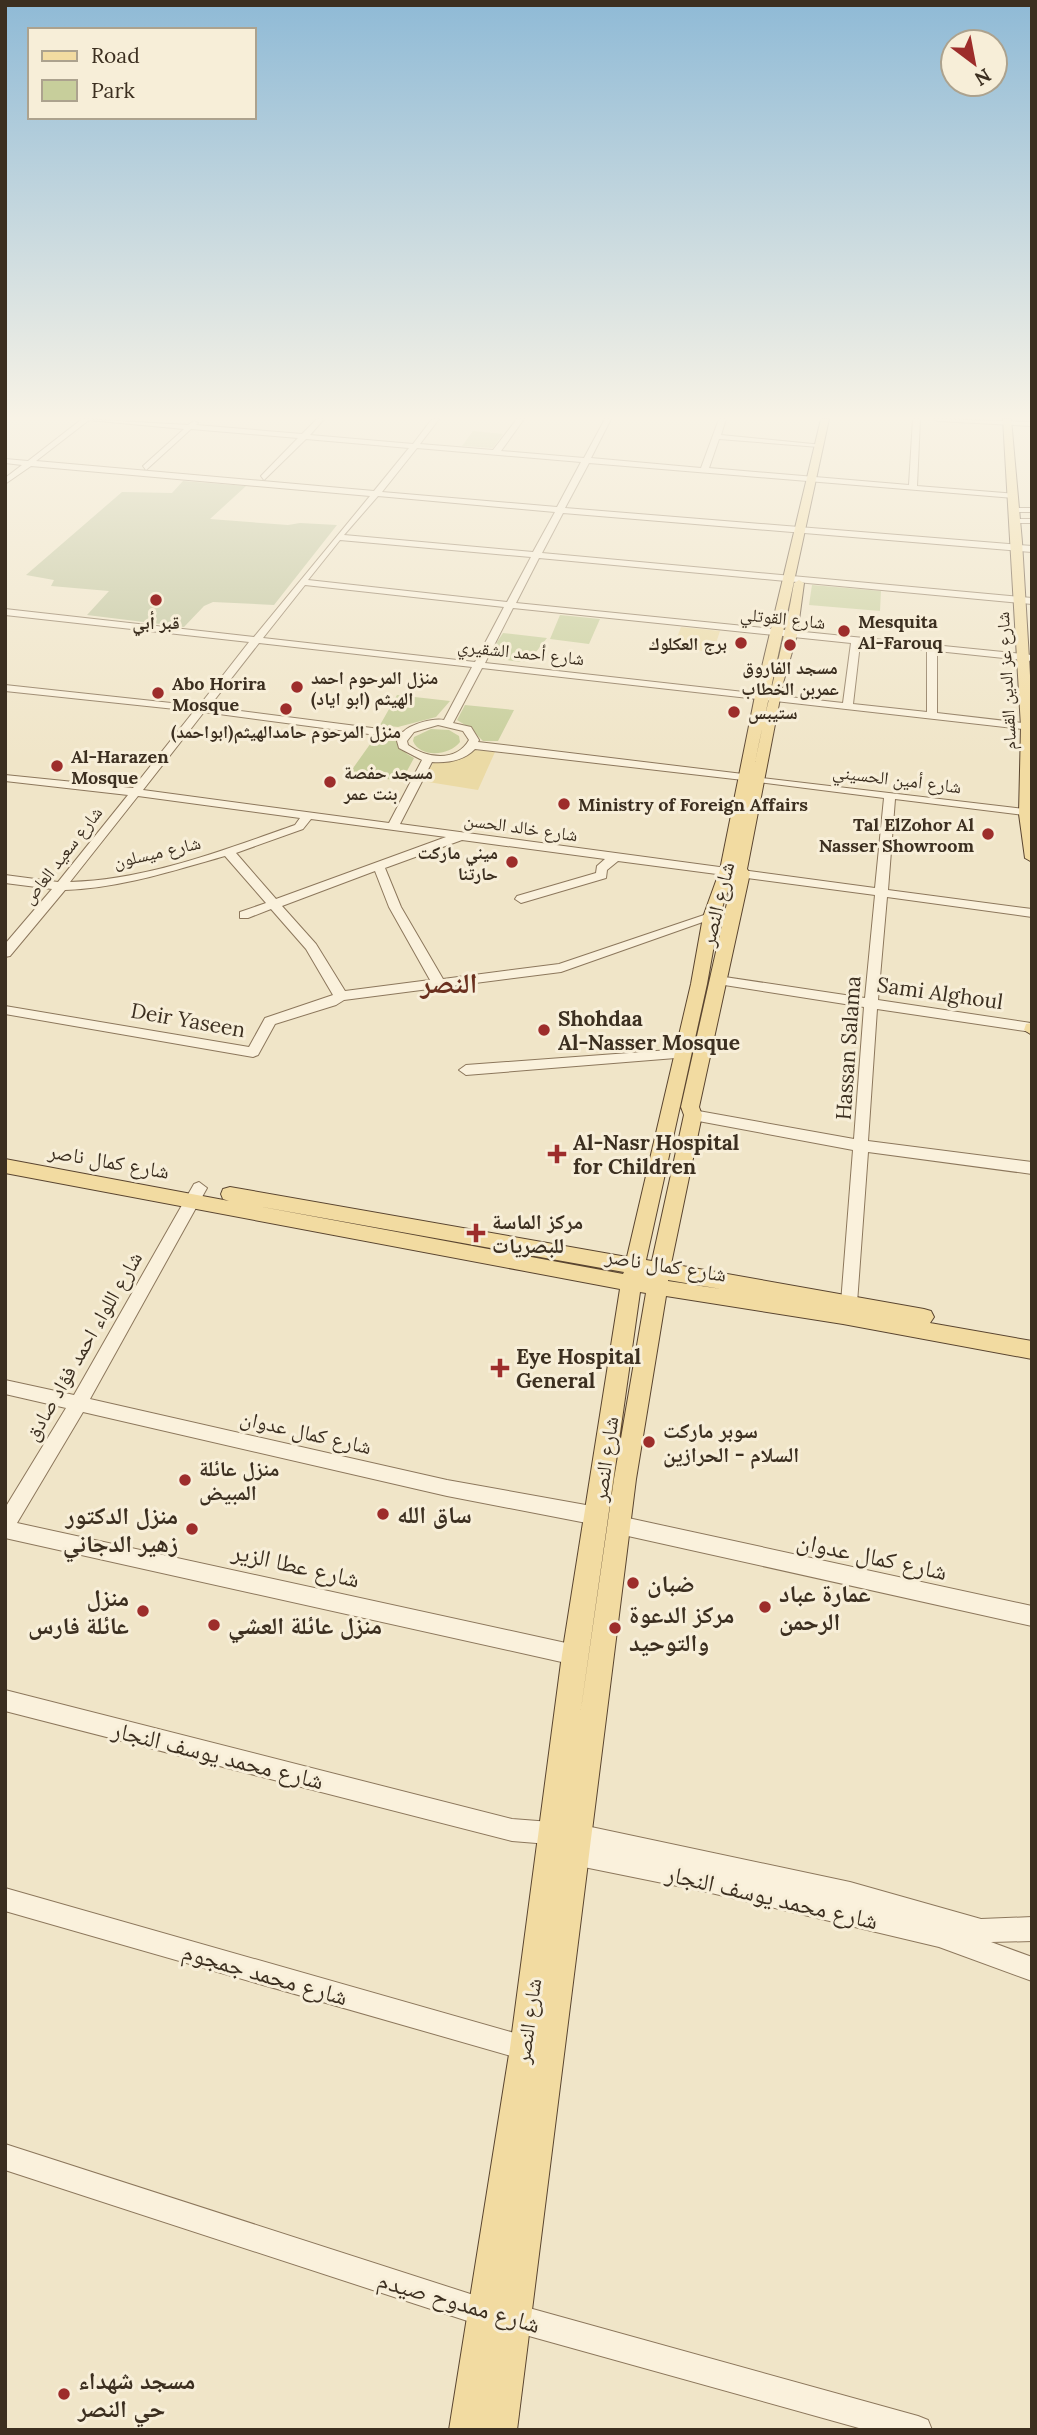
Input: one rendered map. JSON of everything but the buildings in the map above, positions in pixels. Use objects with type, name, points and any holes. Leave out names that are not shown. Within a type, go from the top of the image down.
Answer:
[{"type":"main road","name":"شارع النصر","points":[[467,2430],[499,2316],[576,1844],[619,1525],[658,1278],[693,1115],[690,1107],[718,980],[751,778],[804,533]]},
{"type":"main road","name":"شارع عز الدين القسام","points":[[1023,545],[1032,859]]},
{"type":"main road","name":"شارع عز الدين القسام","points":[[1027,657],[1032,705]]},
{"type":"main road","name":"شارع النصر","points":[[499,2430],[499,2316],[525,2049],[575,1655],[634,1274],[711,916],[735,872]]},
{"type":"main road","name":"شارع كمال ناصر","points":[[5,1155],[195,1194],[658,1278],[1032,1350]]},
{"type":"main road","name":"شارع كمال ناصر","points":[[5,1166],[195,1194]]},
{"type":"main road","name":"شارع كمال ناصر","points":[[658,1278],[849,1303],[1032,1338]]},
{"type":"street","name":"شارع سعيد العاص","points":[[5,953],[11,936],[61,886],[342,533]]},
{"type":"street","points":[[448,723],[547,533]]},
{"type":"street","points":[[855,533],[1023,545]]},
{"type":"street","points":[[338,537],[1026,601]]},
{"type":"street","name":"شارع القوتلي","points":[[302,582],[509,606],[1027,657]]},
{"type":"street","name":"شارع أحمد الشقيري","points":[[5,612],[1030,727]]},
{"type":"street","points":[[848,706],[856,641]]},
{"type":"street","points":[[932,648],[932,715]]},
{"type":"street","points":[[5,688],[404,735],[417,726],[448,723],[467,729],[474,740],[472,745],[459,755],[428,758],[409,752],[403,746],[404,735]]},
{"type":"street","name":"شارع أمين الحسيني","points":[[472,745],[1029,813]]},
{"type":"street","points":[[393,827],[428,758]]},
{"type":"street","name":"شارع خالد الحسن","points":[[5,778],[134,792],[1032,913]]},
{"type":"street","name":"Hassan Salama","points":[[849,1303],[871,1004],[890,796]]},
{"type":"street","name":"شارع ميسلون","points":[[5,879],[61,886],[93,886],[187,865],[228,852],[299,827],[308,816]]},
{"type":"street","points":[[244,915],[461,836]]},
{"type":"street","points":[[228,852],[271,905],[311,947],[341,996]]},
{"type":"street","points":[[521,899],[602,875],[601,869],[615,857]]},
{"type":"street","points":[[378,865],[395,907],[439,984]]},
{"type":"street","name":"Deir Yaseen","points":[[5,1010],[253,1052],[270,1021],[331,1002],[341,996],[561,968],[711,916]]},
{"type":"street","name":"Sami Alghoul","points":[[718,980],[1032,1029]]},
{"type":"street","points":[[466,1070],[683,1054]]},
{"type":"street","points":[[693,1115],[862,1146],[1032,1168]]},
{"type":"street","name":"شارع اللواء احمد فؤاد صادق","points":[[5,1527],[79,1403],[195,1194]]},
{"type":"street","name":"شارع كمال عدوان","points":[[5,1388],[447,1488],[597,1516]]},
{"type":"street","name":"شارع كمال عدوان","points":[[619,1525],[1032,1616]]},
{"type":"street","name":"شارع عطا الزير","points":[[5,1527],[575,1655]]},
{"type":"street","name":"شارع محمد يوسف النجار","points":[[5,1700],[552,1841],[850,1894],[981,1931],[1032,1929]]},
{"type":"street","name":"شارع محمد يوسف النجار","points":[[576,1844],[707,1881],[940,1935],[1032,1969]]},
{"type":"street","name":"شارع محمد جمجوم","points":[[5,1899],[525,2049]]},
{"type":"street","name":"شارع ممدوح صيدم","points":[[5,2157],[499,2316],[918,2430]]},
{"type":"green space","points":[[75,533],[331,533],[274,605],[213,602],[204,606],[184,627],[87,615],[109,591],[51,586],[54,580],[26,575]]},
{"type":"green space","points":[[812,585],[881,591],[880,611],[809,605]]},
{"type":"green space","points":[[560,615],[600,619],[589,644],[550,639]]},
{"type":"green space","points":[[503,633],[547,638],[528,662],[513,661],[503,659],[491,651]]},
{"type":"green space","points":[[397,695],[450,701],[436,717],[398,727],[380,725]]},
{"type":"green space","points":[[465,705],[514,710],[498,741],[483,741],[457,720]]},
{"type":"green space","points":[[431,729],[449,730],[459,736],[460,742],[442,752],[422,750],[413,741],[414,737]]},
{"type":"green space","points":[[373,740],[396,741],[414,758],[401,782],[351,771]]},
{"type":"sand","points":[[681,627],[720,631],[713,652],[673,648]]},
{"type":"sand","points":[[475,750],[495,752],[478,790],[422,781],[434,762],[460,757]]},
{"type":"place","name":"قبر أبي","points":[[156,600]]},
{"type":"place","name":"Mesquita Al-Farouq","points":[[844,631]]},
{"type":"place","name":"برج العكلوك","points":[[741,643]]},
{"type":"place","name":"مسجد الفاروق عمربن الخطاب","points":[[790,645]]},
{"type":"place","name":"منزل المرحوم احمد الهيثم (ابو اياد)","points":[[297,687]]},
{"type":"place","name":"Abo Horira Mosque","points":[[158,693]]},
{"type":"place","name":"منزل المرحوم حامدالهيثم(ابواحمد)","points":[[286,709]]},
{"type":"place","name":"ستيبس","points":[[734,712]]},
{"type":"place","name":"Al-Harazen Mosque","points":[[57,766]]},
{"type":"place","name":"مسجد حفصة بنت عمر","points":[[330,782]]},
{"type":"place","name":"Ministry of Foreign Affairs","points":[[564,804]]},
{"type":"place","name":"Tal ElZohor Al Nasser Showroom","points":[[988,834]]},
{"type":"place","name":"ميني ماركت حارتنا","points":[[512,862]]},
{"type":"place","name":"Shohdaa Al-Nasser Mosque","points":[[544,1030]]},
{"type":"place","name":"Al-Nasr Hospital for Children","points":[[557,1154]]},
{"type":"place","name":"مركز الماسة للبصريات","points":[[476,1233]]},
{"type":"place","name":"Eye Hospital General","points":[[500,1368]]},
{"type":"place","name":"سوبر ماركت السلام - الحرازين","points":[[649,1442]]},
{"type":"place","name":"منزل عائلة المبيض","points":[[185,1480]]},
{"type":"place","name":"ساق الله","points":[[383,1514]]},
{"type":"place","name":"منزل الدكتور زهير الدجاني","points":[[192,1529]]},
{"type":"place","name":"ضبان","points":[[633,1583]]},
{"type":"place","name":"عمارة عباد الرحمن","points":[[765,1607]]},
{"type":"place","name":"منزل عائلة فارس","points":[[143,1611]]},
{"type":"place","name":"منزل عائلة العشي","points":[[214,1625]]},
{"type":"place","name":"مركز الدعوة والتوحيد","points":[[615,1628]]},
{"type":"place","name":"مسجد شهداء حي النصر","points":[[64,2394]]},
{"type":"district","name":"النصر","points":[[449,983]]}]
